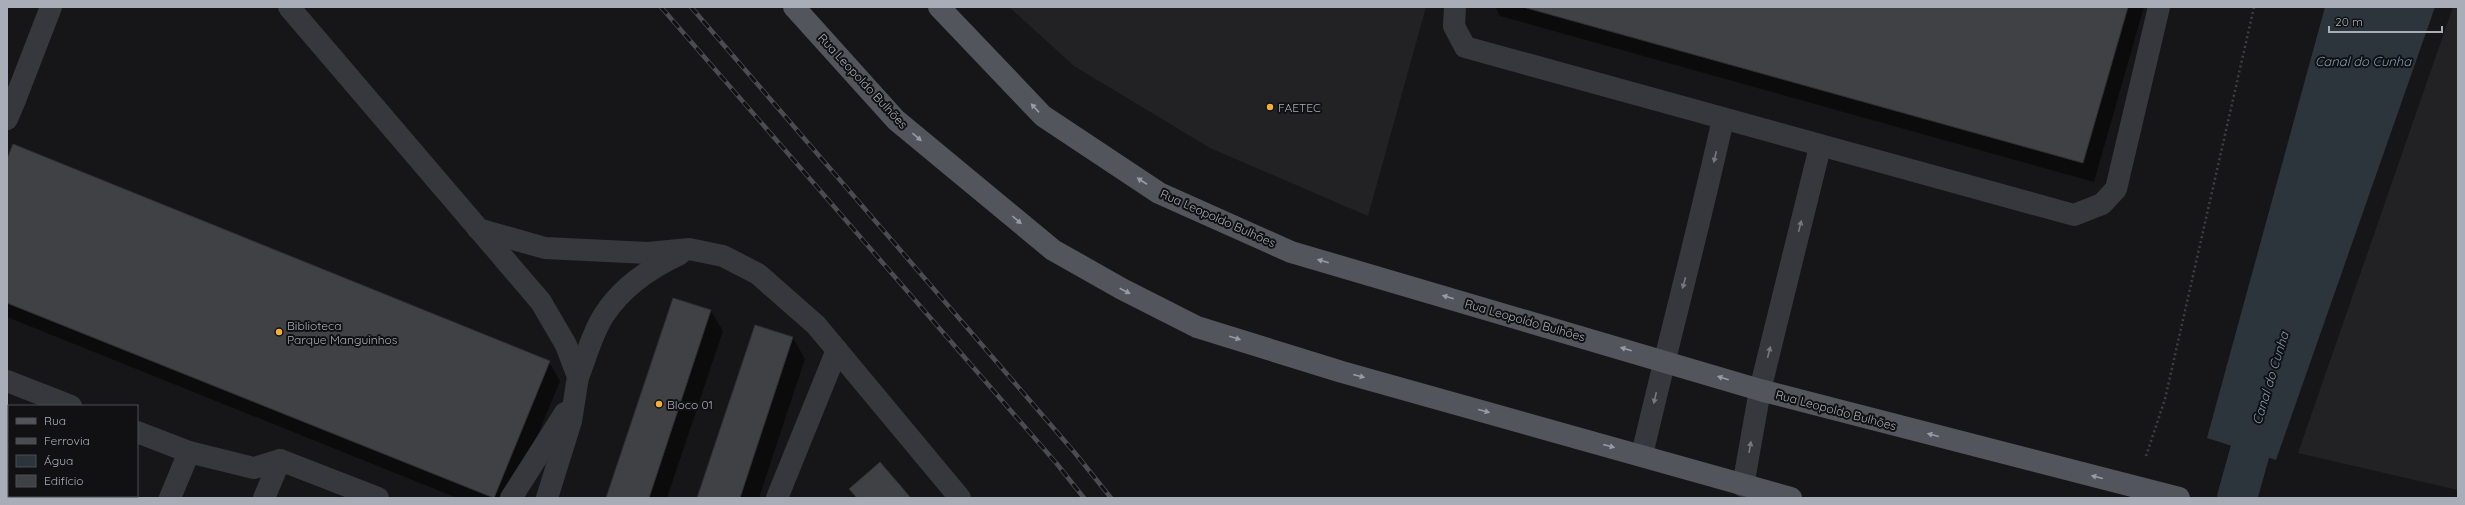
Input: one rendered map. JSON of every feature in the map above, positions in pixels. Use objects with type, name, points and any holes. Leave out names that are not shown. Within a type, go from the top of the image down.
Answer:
[{"type":"main road","name":"Rua Leopoldo Bulhões","points":[[794,7],[896,120],[1053,250],[1122,289],[1197,327],[1342,372],[1791,498]]},
{"type":"main road","name":"Rua Leopoldo Bulhões","points":[[939,7],[1043,116],[1159,192],[1291,252],[1664,360],[1760,390],[2179,498]]},
{"type":"street","points":[[10,105],[51,7]]},
{"type":"street","points":[[289,7],[541,302],[566,345],[578,378]]},
{"type":"street","points":[[1455,7],[1454,26],[1465,48],[2074,215],[2102,204],[2116,189],[2158,7]]},
{"type":"street","points":[[1642,455],[1664,360],[1699,227],[1723,119]]},
{"type":"street","points":[[1744,486],[1760,390],[1820,146]]},
{"type":"street","points":[[478,229],[545,248],[648,253],[689,249],[724,256],[758,274],[816,325],[960,498]]},
{"type":"street","points":[[547,498],[571,421],[578,378],[603,316],[623,290],[663,262],[689,249]]},
{"type":"street","points":[[777,498],[837,350]]},
{"type":"street","points":[[7,381],[68,405]]},
{"type":"street","points":[[511,498],[574,399]]},
{"type":"street","points":[[138,432],[189,452],[254,468],[280,460],[378,498]]},
{"type":"street","points":[[170,498],[189,452]]},
{"type":"street","points":[[264,498],[280,460]]},
{"type":"path","points":[[2135,487],[2166,399],[2254,7]]},
{"type":"shaded area","name":"FAETEC","points":[[1009,7],[1426,7],[1368,216],[1210,148],[1074,66]]},
{"type":"shaded area","points":[[2453,7],[2458,7],[2458,490],[2298,453]]},
{"type":"water","name":"Canal do Cunha","points":[[2325,7],[2435,7],[2276,460],[2207,438]]},
{"type":"building","points":[[1523,7],[2128,7],[2083,163]]},
{"type":"building","name":"Biblioteca Parque Manguinhos","points":[[13,144],[550,361],[494,498],[7,303],[7,159]]},
{"type":"building","name":"Bloco 01","points":[[673,298],[711,310],[649,498],[606,498]]},
{"type":"building","points":[[755,325],[793,337],[740,498],[697,498]]},
{"type":"building","points":[[880,462],[911,498],[857,498],[849,489]]},
{"type":"waterway","name":"Canal do Cunha","points":[[2237,498],[2265,398]]},
{"type":"railway","points":[[661,7],[1057,464],[1084,498]]},
{"type":"railway","points":[[691,7],[1075,453],[1111,498]]},
{"type":"place","name":"FAETEC","points":[[1270,107]]},
{"type":"place","name":"Biblioteca Parque Manguinhos","points":[[279,332]]},
{"type":"place","name":"Bloco 01","points":[[659,404]]}]
